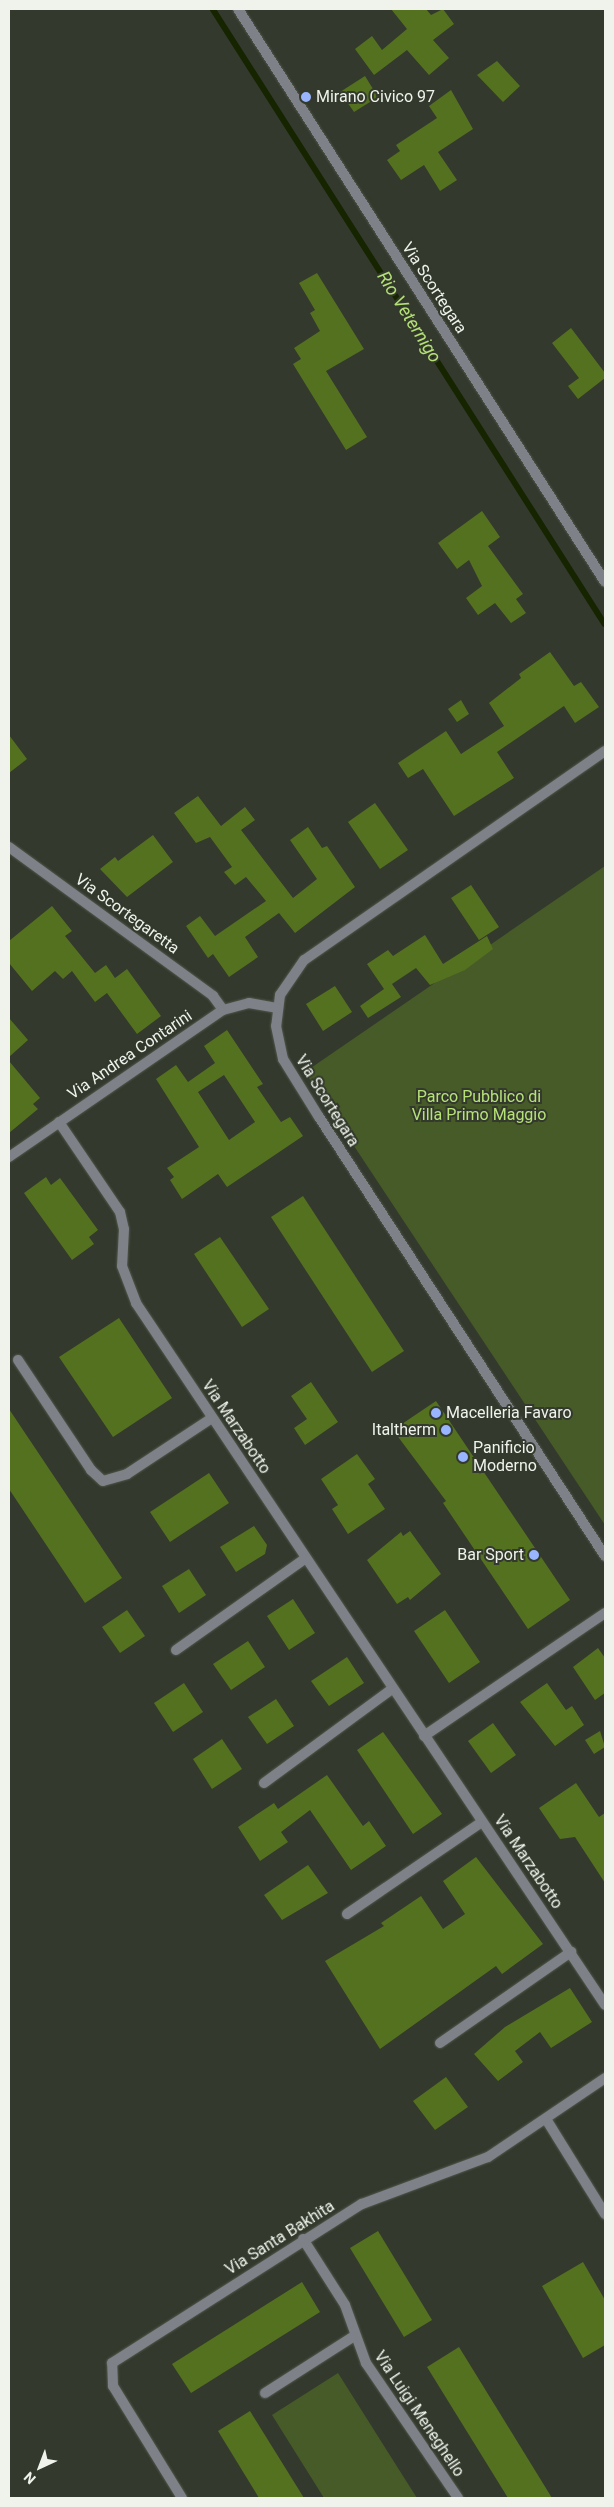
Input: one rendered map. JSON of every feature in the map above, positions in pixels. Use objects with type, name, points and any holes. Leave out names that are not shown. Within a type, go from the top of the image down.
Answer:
[{"type":"street","name":"Via Scortegara","points":[[238,9],[605,582]]},
{"type":"street","name":"Via Scortegara","points":[[605,751],[309,956],[286,982],[277,1008],[276,1026],[283,1059],[605,1556]]},
{"type":"street","name":"Via Scortegaretta","points":[[9,847],[213,996],[223,1010]]},
{"type":"street","name":"Via Andrea Contarini","points":[[9,1157],[223,1010],[249,1003],[277,1008]]},
{"type":"street","name":"Via Marzabotto","points":[[59,1122],[120,1212],[124,1229],[122,1266],[129,1291],[392,1689],[605,2006]]},
{"type":"street","points":[[18,1360],[91,1470],[103,1481],[127,1474],[212,1418]]},
{"type":"street","points":[[176,1650],[306,1558]]},
{"type":"street","points":[[424,1736],[605,1613]]},
{"type":"street","points":[[264,1783],[392,1689]]},
{"type":"street","points":[[347,1914],[482,1822]]},
{"type":"street","points":[[440,2043],[570,1952]]},
{"type":"street","name":"Via Santa Bakhita","points":[[182,2498],[113,2386],[112,2362],[303,2240],[370,2200],[488,2156],[605,2078]]},
{"type":"street","points":[[546,2119],[605,2214]]},
{"type":"street","name":"Via Luigi Meneghello","points":[[303,2240],[346,2305],[354,2336],[366,2364],[458,2498]]},
{"type":"street","points":[[265,2393],[354,2336]]},
{"type":"green space","name":"Parco Pubblico di Villa Primo Maggio","points":[[605,866],[605,1525],[305,1072]]},
{"type":"green space","points":[[338,2373],[417,2498],[324,2498],[272,2415]]},
{"type":"building","points":[[391,9],[426,9],[431,15],[443,9],[454,24],[433,40],[449,58],[429,75],[407,50],[374,75],[355,49],[372,36],[382,50],[407,29]]},
{"type":"building","points":[[497,61],[520,86],[503,102],[477,75]]},
{"type":"building","points":[[365,76],[378,97],[354,112],[340,92]]},
{"type":"building","points":[[451,90],[473,129],[438,152],[457,180],[440,191],[424,165],[401,180],[387,160],[400,151],[396,145],[437,118],[429,106]]},
{"type":"building","points":[[317,273],[364,349],[326,371],[367,437],[346,450],[293,364],[301,359],[294,348],[320,331],[310,313],[315,310],[299,283]]},
{"type":"building","points":[[571,328],[605,373],[605,378],[578,399],[568,386],[579,378],[552,343]]},
{"type":"building","points":[[482,511],[500,537],[488,546],[523,594],[516,599],[526,613],[511,623],[495,603],[478,615],[466,598],[482,586],[469,560],[457,569],[438,543]]},
{"type":"building","points":[[550,652],[574,686],[581,682],[599,707],[575,723],[564,706],[497,752],[514,778],[454,816],[423,769],[408,778],[398,763],[446,731],[461,754],[504,726],[489,703],[521,678],[519,674]]},
{"type":"building","points":[[461,700],[469,714],[457,722],[448,709]]},
{"type":"building","points":[[9,735],[27,759],[9,773]]},
{"type":"building","points":[[198,796],[221,826],[245,807],[255,820],[241,830],[293,898],[317,879],[290,840],[308,827],[322,848],[327,846],[355,887],[295,933],[279,913],[245,937],[258,957],[229,977],[213,954],[208,958],[186,926],[200,916],[215,936],[266,901],[246,877],[235,885],[224,872],[232,867],[210,837],[196,843],[174,813]]},
{"type":"building","points":[[375,803],[408,850],[380,869],[348,822]]},
{"type":"building","points":[[153,835],[173,862],[127,897],[100,869],[115,857],[118,861]]},
{"type":"building","points":[[471,885],[499,927],[479,940],[451,898]]},
{"type":"building","points":[[52,906],[72,931],[65,936],[95,973],[106,965],[115,978],[127,969],[161,1016],[137,1034],[107,993],[95,1002],[72,971],[63,979],[55,971],[32,991],[9,963],[9,941]]},
{"type":"building","points":[[425,935],[443,964],[487,936],[493,949],[465,970],[430,985],[416,968],[392,984],[401,997],[368,1018],[360,1006],[384,989],[367,964],[388,950],[393,956]]},
{"type":"building","points":[[335,986],[352,1012],[323,1031],[306,1004]]},
{"type":"building","points":[[9,1018],[28,1040],[9,1057]]},
{"type":"building","points":[[227,1030],[263,1084],[257,1087],[281,1122],[290,1117],[303,1136],[227,1187],[218,1174],[182,1199],[170,1180],[174,1177],[167,1168],[199,1147],[156,1079],[176,1065],[188,1082],[215,1063],[204,1046]],"holes":[[[224,1075],[255,1122],[229,1140],[198,1092]]]},
{"type":"building","points":[[9,1061],[40,1098],[33,1104],[38,1109],[9,1133]]},
{"type":"building","points":[[46,1177],[51,1185],[60,1178],[98,1230],[89,1237],[94,1244],[72,1260],[24,1193]]},
{"type":"building","points":[[303,1196],[404,1351],[372,1372],[271,1217]]},
{"type":"building","points":[[220,1237],[269,1309],[242,1327],[194,1254]]},
{"type":"building","points":[[119,1318],[172,1398],[113,1437],[59,1357]]},
{"type":"building","points":[[311,1382],[338,1422],[305,1445],[294,1428],[307,1419],[291,1396]]},
{"type":"building","points":[[436,1401],[570,1600],[528,1629],[443,1503],[446,1501],[393,1430]]},
{"type":"building","points":[[9,1409],[122,1578],[85,1603],[9,1489]]},
{"type":"building","points":[[357,1454],[375,1479],[368,1484],[385,1509],[348,1534],[332,1509],[338,1505],[321,1479]]},
{"type":"building","points":[[209,1473],[229,1503],[170,1542],[150,1512]]},
{"type":"building","points":[[254,1526],[267,1545],[265,1554],[236,1572],[220,1547]]},
{"type":"building","points":[[410,1531],[441,1574],[410,1600],[408,1597],[397,1604],[367,1560],[401,1532],[403,1536]]},
{"type":"building","points":[[189,1569],[206,1595],[179,1613],[162,1586]]},
{"type":"building","points":[[293,1599],[315,1633],[289,1650],[267,1616]]},
{"type":"building","points":[[127,1610],[145,1636],[120,1653],[102,1627]]},
{"type":"building","points":[[445,1610],[480,1662],[449,1683],[414,1631]]},
{"type":"building","points":[[248,1641],[265,1667],[231,1690],[213,1664]]},
{"type":"building","points":[[598,1648],[605,1658],[605,1693],[595,1700],[573,1667]]},
{"type":"building","points":[[347,1657],[364,1683],[329,1706],[311,1681]]},
{"type":"building","points":[[184,1683],[203,1712],[173,1732],[154,1703]]},
{"type":"building","points":[[547,1683],[566,1710],[572,1706],[584,1725],[555,1746],[520,1702]]},
{"type":"building","points":[[276,1699],[294,1726],[267,1744],[248,1717]]},
{"type":"building","points":[[493,1723],[516,1755],[491,1773],[468,1741]]},
{"type":"building","points":[[600,1731],[605,1747],[594,1754],[585,1740]]},
{"type":"building","points":[[383,1732],[442,1814],[413,1834],[357,1750]]},
{"type":"building","points":[[222,1739],[242,1769],[212,1789],[193,1759]]},
{"type":"building","points":[[327,1775],[363,1826],[369,1821],[386,1846],[351,1870],[310,1810],[281,1832],[288,1842],[260,1861],[238,1827],[274,1803],[278,1809]]},
{"type":"building","points":[[576,1783],[599,1817],[605,1813],[605,1883],[575,1837],[560,1839],[539,1808]]},
{"type":"building","points":[[476,1857],[543,1944],[502,1974],[496,1966],[380,2049],[325,1961],[384,1926],[381,1923],[421,1896],[443,1929],[465,1914],[443,1881]]},
{"type":"building","points":[[308,1865],[328,1893],[282,1920],[264,1895]]},
{"type":"building","points":[[570,1988],[592,2022],[551,2048],[540,2032],[515,2051],[523,2062],[498,2081],[474,2054],[505,2027]]},
{"type":"building","points":[[446,2077],[468,2107],[435,2130],[413,2101]]},
{"type":"building","points":[[378,2231],[432,2320],[404,2337],[350,2248]]},
{"type":"building","points":[[583,2262],[605,2300],[605,2345],[583,2358],[542,2286]]},
{"type":"building","points":[[302,2282],[320,2312],[191,2393],[172,2364]]},
{"type":"building","points":[[459,2347],[552,2498],[508,2498],[427,2367]]},
{"type":"building","points":[[250,2411],[304,2498],[259,2498],[218,2431]]},
{"type":"waterway","name":"Rio Veternigo","points":[[213,9],[605,624]]},
{"type":"place","name":"Mirano Civico 97","points":[[306,97]]},
{"type":"place","name":"Macelleria Favaro","points":[[436,1413]]},
{"type":"place","name":"Italtherm","points":[[446,1430]]},
{"type":"place","name":"Panificio Moderno","points":[[463,1457]]},
{"type":"place","name":"Bar Sport","points":[[534,1555]]}]
